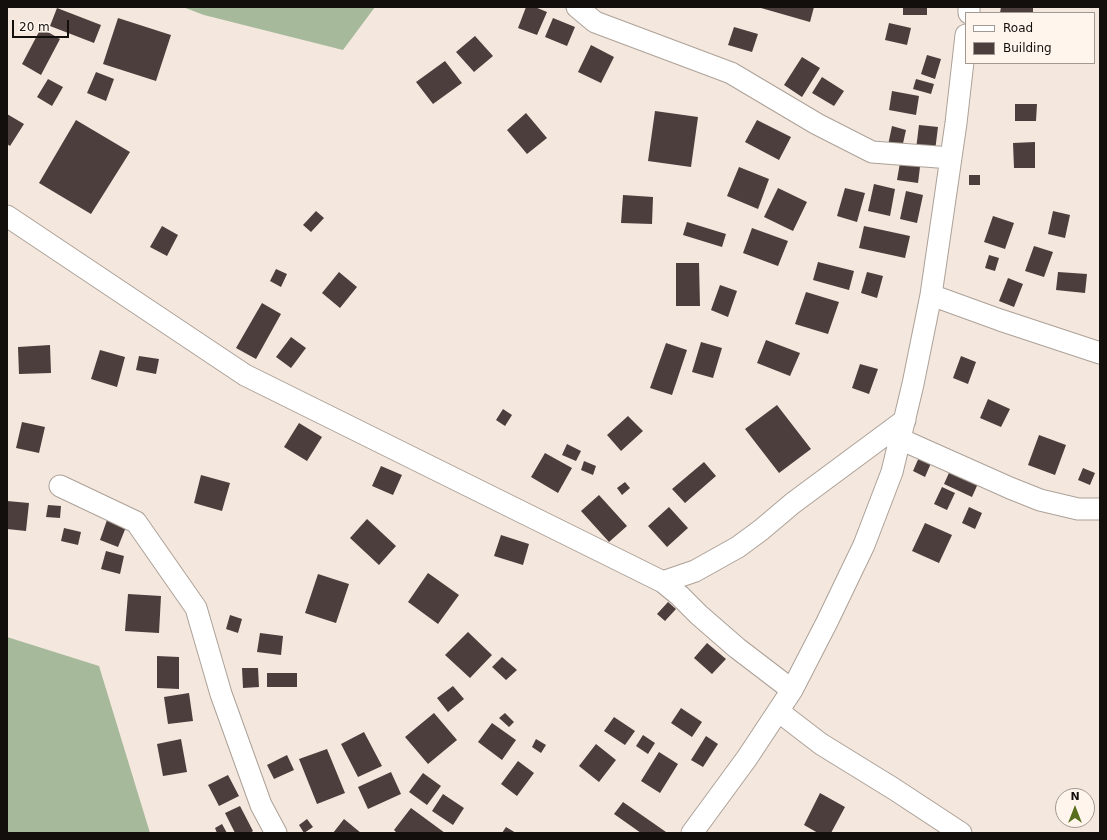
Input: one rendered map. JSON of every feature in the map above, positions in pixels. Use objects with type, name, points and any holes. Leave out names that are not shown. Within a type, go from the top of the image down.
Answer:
[{"type":"street","points":[[577,7],[596,22],[731,73],[817,124],[872,152],[950,158]]},
{"type":"street","points":[[692,833],[747,758],[792,690],[864,545],[892,472],[913,384],[931,295],[965,43]]},
{"type":"street","points":[[7,216],[245,375],[663,582],[737,648],[792,690]]},
{"type":"street","points":[[931,295],[1100,354]]},
{"type":"street","points":[[663,582],[695,571],[738,547],[793,503],[902,429]]},
{"type":"street","points":[[902,429],[1010,488],[1040,500],[1078,509],[1100,508]]},
{"type":"street","points":[[60,486],[136,522],[196,608],[222,694],[261,805],[276,833]]},
{"type":"street","points":[[778,711],[821,744],[961,833]]},
{"type":"green space","points":[[183,7],[375,7],[343,50],[204,15]]},
{"type":"green space","points":[[7,637],[99,666],[150,833],[7,833]]},
{"type":"building","points":[[526,7],[535,7],[547,12],[537,35],[518,28]]},
{"type":"building","points":[[814,7],[810,22],[761,8]]},
{"type":"building","points":[[903,7],[927,7],[927,15],[903,15]]},
{"type":"building","points":[[1001,7],[1033,7],[1033,12],[1000,12]]},
{"type":"building","points":[[57,8],[101,25],[94,43],[50,26]]},
{"type":"building","points":[[118,18],[171,35],[156,81],[103,64]]},
{"type":"building","points":[[553,18],[575,27],[567,46],[545,37]]},
{"type":"building","points":[[889,23],[911,28],[907,45],[885,40]]},
{"type":"building","points":[[734,27],[758,34],[752,52],[728,45]]},
{"type":"building","points":[[41,28],[60,39],[41,75],[22,64]]},
{"type":"building","points":[[475,36],[493,56],[474,72],[456,52]]},
{"type":"building","points":[[591,45],[614,57],[601,83],[578,72]]},
{"type":"building","points":[[927,55],[941,59],[935,79],[921,74]]},
{"type":"building","points":[[802,57],[820,68],[802,97],[784,85]]},
{"type":"building","points":[[445,61],[462,83],[433,104],[416,82]]},
{"type":"building","points":[[96,72],[114,79],[106,101],[87,93]]},
{"type":"building","points":[[822,77],[844,91],[834,106],[812,93]]},
{"type":"building","points":[[48,79],[63,87],[52,106],[37,97]]},
{"type":"building","points":[[916,79],[934,84],[931,94],[913,89]]},
{"type":"building","points":[[892,91],[919,96],[916,115],[889,110]]},
{"type":"building","points":[[1015,104],[1037,104],[1036,121],[1015,121]]},
{"type":"building","points":[[655,111],[698,117],[691,167],[648,161]]},
{"type":"building","points":[[526,113],[547,138],[527,154],[507,130]]},
{"type":"building","points":[[7,114],[24,124],[10,146],[7,144]]},
{"type":"building","points":[[76,120],[130,152],[91,214],[39,183]]},
{"type":"building","points":[[757,120],[791,137],[779,160],[745,142]]},
{"type":"building","points":[[919,125],[938,127],[935,151],[916,149]]},
{"type":"building","points":[[892,126],[906,130],[902,148],[888,145]]},
{"type":"building","points":[[1035,142],[1035,168],[1014,168],[1013,143]]},
{"type":"building","points":[[901,157],[921,159],[918,183],[897,180]]},
{"type":"building","points":[[739,167],[769,179],[758,209],[727,196]]},
{"type":"building","points":[[969,175],[980,175],[980,185],[969,185]]},
{"type":"building","points":[[874,184],[895,189],[890,216],[868,211]]},
{"type":"building","points":[[778,188],[807,202],[793,231],[764,217]]},
{"type":"building","points":[[845,188],[865,193],[857,222],[837,216]]},
{"type":"building","points":[[906,191],[923,195],[917,223],[900,219]]},
{"type":"building","points":[[623,195],[653,197],[652,224],[621,223]]},
{"type":"building","points":[[316,211],[324,218],[311,232],[303,225]]},
{"type":"building","points":[[1053,211],[1070,215],[1065,238],[1048,234]]},
{"type":"building","points":[[993,216],[1014,223],[1005,249],[984,242]]},
{"type":"building","points":[[687,222],[726,234],[722,247],[683,235]]},
{"type":"building","points":[[162,226],[178,235],[167,256],[150,247]]},
{"type":"building","points":[[864,226],[910,236],[905,258],[859,248]]},
{"type":"building","points":[[752,228],[788,241],[778,266],[743,253]]},
{"type":"building","points":[[1034,246],[1053,252],[1044,277],[1025,271]]},
{"type":"building","points":[[989,255],[999,258],[995,271],[985,268]]},
{"type":"building","points":[[818,262],[854,271],[849,290],[813,280]]},
{"type":"building","points":[[676,263],[699,263],[700,306],[676,306]]},
{"type":"building","points":[[276,269],[287,274],[281,287],[270,281]]},
{"type":"building","points":[[339,272],[357,287],[340,308],[322,293]]},
{"type":"building","points":[[867,272],[883,276],[877,298],[861,293]]},
{"type":"building","points":[[1058,272],[1087,274],[1085,293],[1056,290]]},
{"type":"building","points":[[1008,278],[1023,284],[1014,307],[999,301]]},
{"type":"building","points":[[720,285],[737,291],[728,317],[711,310]]},
{"type":"building","points":[[806,292],[839,302],[828,334],[795,324]]},
{"type":"building","points":[[262,303],[281,314],[256,359],[236,348]]},
{"type":"building","points":[[291,337],[306,348],[291,368],[276,357]]},
{"type":"building","points":[[766,340],[800,353],[790,376],[757,363]]},
{"type":"building","points":[[701,342],[722,348],[713,378],[692,372]]},
{"type":"building","points":[[666,343],[687,350],[672,395],[650,388]]},
{"type":"building","points":[[50,345],[51,373],[19,374],[18,347]]},
{"type":"building","points":[[100,350],[125,357],[117,387],[91,379]]},
{"type":"building","points":[[139,356],[159,359],[156,374],[136,370]]},
{"type":"building","points":[[961,356],[976,362],[968,384],[953,378]]},
{"type":"building","points":[[860,364],[878,369],[869,394],[852,388]]},
{"type":"building","points":[[988,399],[1010,409],[1001,427],[980,418]]},
{"type":"building","points":[[777,405],[811,449],[779,473],[745,429]]},
{"type":"building","points":[[503,409],[512,415],[505,426],[496,420]]},
{"type":"building","points":[[628,416],[643,431],[621,451],[607,435]]},
{"type":"building","points":[[22,422],[45,427],[39,453],[16,448]]},
{"type":"building","points":[[299,423],[322,437],[307,461],[284,447]]},
{"type":"building","points":[[1039,435],[1066,445],[1055,475],[1028,465]]},
{"type":"building","points":[[567,444],[581,451],[576,461],[562,455]]},
{"type":"building","points":[[545,453],[572,468],[558,493],[531,477]]},
{"type":"building","points":[[920,455],[932,461],[925,477],[913,471]]},
{"type":"building","points":[[584,461],[596,466],[593,475],[581,470]]},
{"type":"building","points":[[704,462],[716,476],[685,503],[672,489]]},
{"type":"building","points":[[381,466],[402,475],[393,495],[372,486]]},
{"type":"building","points":[[952,466],[980,479],[972,497],[944,484]]},
{"type":"building","points":[[1083,468],[1095,473],[1090,485],[1078,480]]},
{"type":"building","points":[[201,475],[230,483],[222,511],[194,503]]},
{"type":"building","points":[[625,482],[630,488],[622,495],[617,488]]},
{"type":"building","points":[[942,487],[955,493],[947,510],[934,504]]},
{"type":"building","points":[[599,495],[627,526],[609,542],[581,511]]},
{"type":"building","points":[[7,501],[29,503],[26,531],[7,529]]},
{"type":"building","points":[[48,505],[61,506],[60,518],[46,517]]},
{"type":"building","points":[[669,507],[688,528],[667,547],[648,526]]},
{"type":"building","points":[[969,507],[982,513],[975,529],[962,523]]},
{"type":"building","points":[[367,519],[396,546],[379,565],[350,538]]},
{"type":"building","points":[[107,520],[126,527],[118,547],[100,540]]},
{"type":"building","points":[[925,523],[952,535],[939,563],[912,551]]},
{"type":"building","points":[[64,528],[81,532],[78,545],[61,541]]},
{"type":"building","points":[[501,535],[529,544],[523,565],[494,556]]},
{"type":"building","points":[[106,551],[124,556],[120,574],[101,569]]},
{"type":"building","points":[[428,573],[459,595],[438,624],[408,602]]},
{"type":"building","points":[[318,574],[349,584],[336,623],[305,613]]},
{"type":"building","points":[[128,594],[161,596],[159,633],[125,631]]},
{"type":"building","points":[[668,602],[676,609],[665,621],[657,614]]},
{"type":"building","points":[[230,615],[242,619],[238,633],[226,629]]},
{"type":"building","points":[[468,632],[492,655],[470,678],[445,655]]},
{"type":"building","points":[[260,633],[283,636],[281,655],[257,652]]},
{"type":"building","points":[[707,643],[726,659],[712,674],[694,658]]},
{"type":"building","points":[[157,656],[179,657],[179,689],[157,688]]},
{"type":"building","points":[[502,657],[517,670],[506,680],[492,667]]},
{"type":"building","points":[[242,668],[258,668],[259,687],[243,688]]},
{"type":"building","points":[[267,673],[297,673],[297,687],[267,687]]},
{"type":"building","points":[[453,686],[464,699],[448,712],[437,698]]},
{"type":"building","points":[[189,693],[193,721],[168,724],[164,697]]},
{"type":"building","points":[[681,708],[702,722],[692,737],[671,723]]},
{"type":"building","points":[[434,713],[457,740],[428,764],[405,737]]},
{"type":"building","points":[[505,713],[514,722],[509,727],[499,718]]},
{"type":"building","points":[[614,717],[635,731],[625,745],[604,731]]},
{"type":"building","points":[[492,723],[516,740],[502,760],[478,742]]},
{"type":"building","points":[[364,732],[382,766],[358,777],[341,744]]},
{"type":"building","points":[[643,735],[655,743],[648,754],[636,746]]},
{"type":"building","points":[[706,736],[718,744],[703,767],[691,760]]},
{"type":"building","points":[[181,739],[187,772],[163,776],[157,744]]},
{"type":"building","points":[[536,739],[546,745],[541,753],[532,747]]},
{"type":"building","points":[[596,744],[616,760],[599,782],[579,766]]},
{"type":"building","points":[[327,749],[345,793],[317,804],[299,759]]},
{"type":"building","points":[[659,752],[678,764],[660,793],[641,781]]},
{"type":"building","points":[[287,755],[294,770],[274,779],[267,765]]},
{"type":"building","points":[[518,761],[534,773],[517,796],[501,784]]},
{"type":"building","points":[[391,772],[401,794],[368,809],[358,787]]},
{"type":"building","points":[[423,773],[441,786],[427,805],[409,792]]},
{"type":"building","points":[[228,775],[239,796],[219,806],[208,785]]},
{"type":"building","points":[[820,793],[845,807],[831,833],[818,833],[804,825]]},
{"type":"building","points":[[443,794],[464,808],[453,825],[432,811]]},
{"type":"building","points":[[623,802],[666,832],[641,833],[614,814]]},
{"type":"building","points":[[240,806],[253,831],[250,833],[235,833],[225,813]]},
{"type":"building","points":[[411,808],[445,833],[397,833],[394,830]]},
{"type":"building","points":[[307,819],[313,827],[304,833],[299,825]]},
{"type":"building","points":[[344,819],[361,833],[333,833]]},
{"type":"building","points":[[222,824],[227,833],[217,833],[215,828]]},
{"type":"building","points":[[506,827],[516,833],[502,833]]}]
